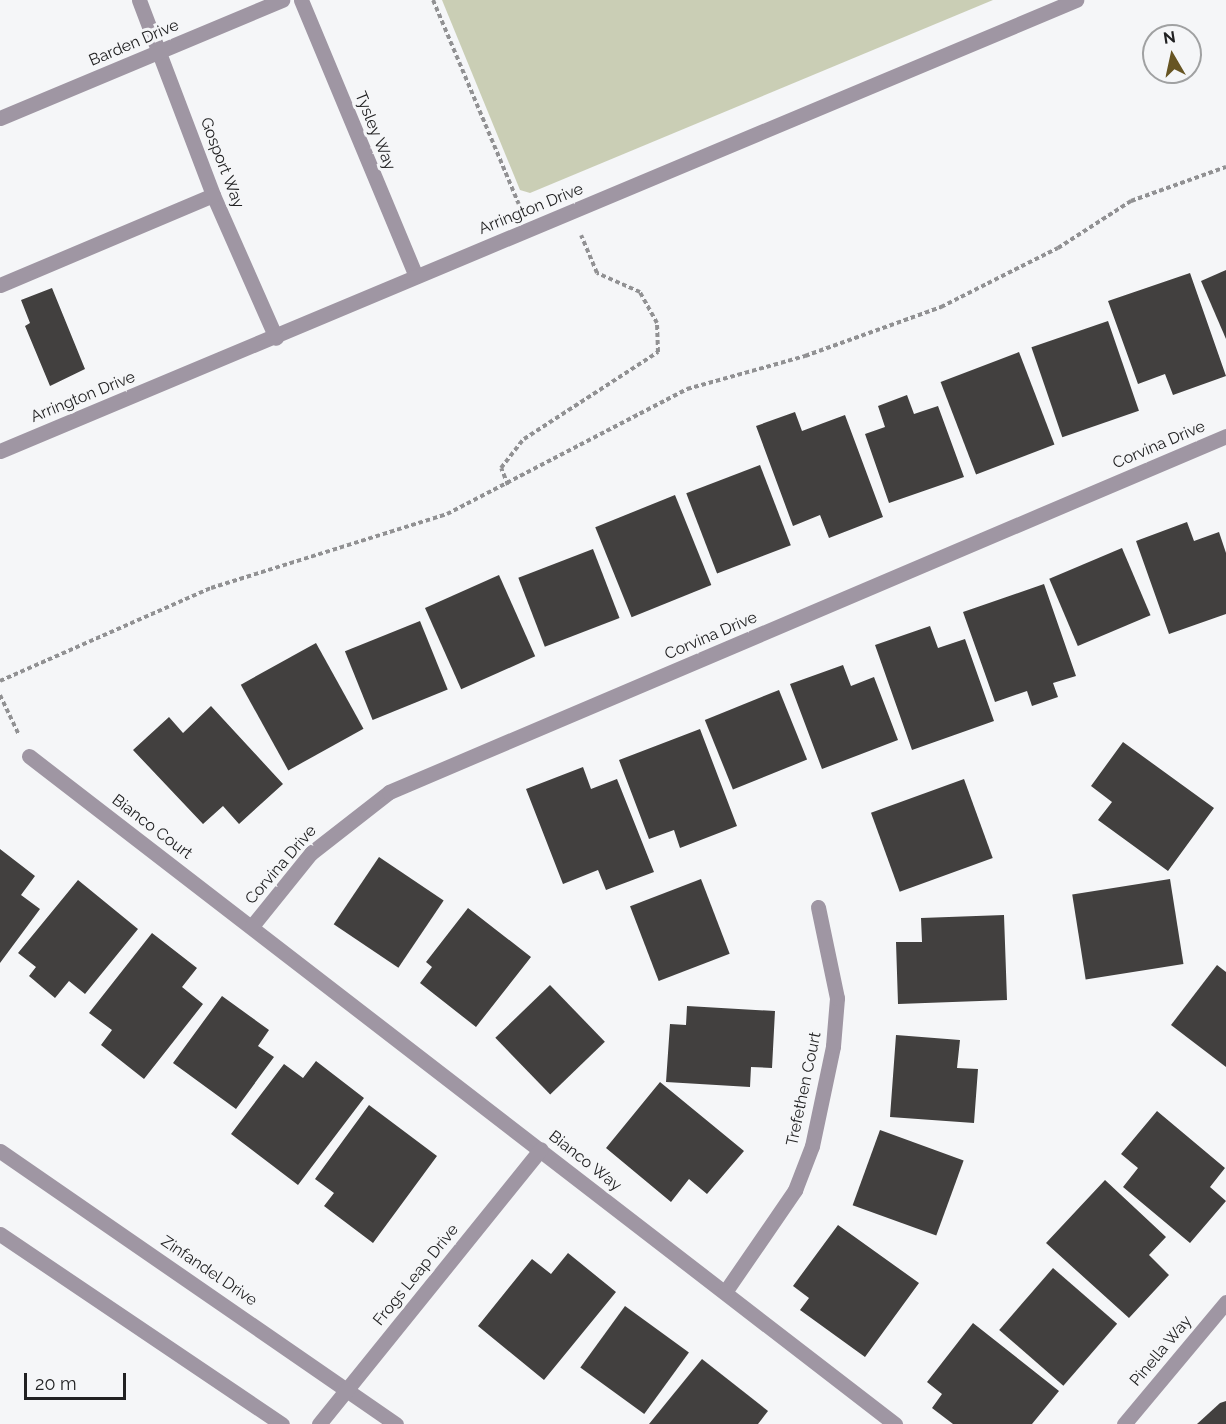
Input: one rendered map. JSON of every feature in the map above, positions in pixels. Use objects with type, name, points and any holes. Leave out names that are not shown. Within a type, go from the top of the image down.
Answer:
[{"type":"street","name":"Gosport Way","points":[[139,0],[213,195],[276,338]]},
{"type":"street","name":"Barden Drive","points":[[0,118],[282,0]]},
{"type":"street","name":"Tysley Way","points":[[301,0],[416,276]]},
{"type":"street","name":"Arrington Drive","points":[[0,451],[276,338],[416,276],[1076,0]]},
{"type":"street","points":[[0,285],[213,195]]},
{"type":"street","name":"Corvina Drive","points":[[252,926],[311,853],[389,792],[1226,436]]},
{"type":"street","name":"Bianco Court","points":[[29,756],[252,926]]},
{"type":"street","name":"Trefethen Court","points":[[725,1292],[795,1190],[812,1146],[833,1046],[837,998],[818,907]]},
{"type":"street","name":"Bianco Way","points":[[252,926],[895,1424]]},
{"type":"street","name":"Frogs Leap Drive","points":[[318,1424],[541,1149]]},
{"type":"street","name":"Zinfandel Drive","points":[[0,1151],[348,1388],[396,1424]]},
{"type":"street","points":[[0,1234],[282,1424]]},
{"type":"street","name":"Pinella Way","points":[[1124,1424],[1226,1302]]},
{"type":"path","points":[[433,0],[519,205]]},
{"type":"path","points":[[0,681],[211,588],[379,539],[508,485],[608,425],[687,389],[805,356],[941,307],[1058,248],[1131,201],[1226,166]]},
{"type":"path","points":[[508,485],[501,468],[524,439],[646,364],[661,340],[640,292],[597,273],[570,213]]},
{"type":"path","points":[[0,695],[29,756]]},
{"type":"green space","points":[[442,0],[993,0],[530,193],[520,190]]},
{"type":"building","points":[[1226,270],[1226,339],[1201,281]]},
{"type":"building","points":[[1190,273],[1226,376],[1173,395],[1165,374],[1138,384],[1108,301]]},
{"type":"building","points":[[52,288],[85,369],[50,386],[25,326],[30,323],[21,300]]},
{"type":"building","points":[[1108,321],[1139,411],[1062,437],[1031,347]]},
{"type":"building","points":[[1019,352],[1054,444],[976,475],[941,382]]},
{"type":"building","points":[[907,395],[914,414],[938,406],[964,477],[889,503],[865,434],[885,427],[878,406]]},
{"type":"building","points":[[795,412],[802,431],[845,415],[883,517],[829,538],[820,515],[793,526],[756,426]]},
{"type":"building","points":[[760,465],[791,545],[717,574],[686,493]]},
{"type":"building","points":[[675,495],[711,585],[632,617],[595,527]]},
{"type":"building","points":[[1187,522],[1194,541],[1219,532],[1226,553],[1226,614],[1169,634],[1136,541]]},
{"type":"building","points":[[1122,548],[1151,615],[1078,646],[1049,579]]},
{"type":"building","points":[[593,549],[620,618],[545,647],[518,578]]},
{"type":"building","points":[[499,575],[535,656],[461,689],[425,608]]},
{"type":"building","points":[[1044,584],[1076,676],[1053,683],[1058,697],[1032,706],[1027,691],[995,702],[963,612]]},
{"type":"building","points":[[420,621],[448,690],[373,720],[345,651]]},
{"type":"building","points":[[930,626],[938,648],[965,639],[994,721],[912,750],[875,645]]},
{"type":"building","points":[[316,643],[364,729],[288,770],[241,685]]},
{"type":"building","points":[[843,665],[851,686],[874,677],[898,740],[822,769],[790,684]]},
{"type":"building","points":[[779,690],[807,760],[733,790],[705,720]]},
{"type":"building","points":[[211,706],[283,784],[239,824],[223,806],[203,824],[133,750],[169,717],[183,733]]},
{"type":"building","points":[[700,729],[737,826],[680,848],[674,830],[649,839],[619,760]]},
{"type":"building","points":[[1123,742],[1214,808],[1168,871],[1098,820],[1112,802],[1091,786]]},
{"type":"building","points":[[583,767],[591,789],[617,779],[654,872],[606,890],[598,870],[563,884],[526,789]]},
{"type":"building","points":[[964,779],[993,858],[900,892],[871,813]]},
{"type":"building","points":[[0,849],[35,876],[21,895],[40,909],[0,963]]},
{"type":"building","points":[[379,857],[444,901],[398,968],[334,924]]},
{"type":"building","points":[[701,879],[730,954],[659,981],[630,906]]},
{"type":"building","points":[[1170,879],[1183,964],[1086,979],[1072,894]]},
{"type":"building","points":[[78,880],[138,929],[85,994],[69,981],[55,998],[29,976],[36,967],[18,953]]},
{"type":"building","points":[[468,908],[531,957],[476,1027],[420,983],[432,967],[426,962]]},
{"type":"building","points":[[1004,915],[1007,1000],[898,1004],[896,942],[922,942],[921,918]]},
{"type":"building","points":[[152,933],[197,968],[182,987],[203,1004],[144,1079],[101,1045],[112,1030],[89,1013]]},
{"type":"building","points":[[1217,965],[1226,972],[1226,1067],[1171,1025]]},
{"type":"building","points":[[550,985],[605,1042],[550,1095],[495,1038]]},
{"type":"building","points":[[222,996],[269,1030],[258,1046],[274,1057],[236,1109],[173,1063]]},
{"type":"building","points":[[687,1006],[775,1011],[772,1068],[751,1067],[750,1087],[666,1082],[670,1024],[686,1025]]},
{"type":"building","points":[[896,1035],[960,1040],[957,1068],[978,1069],[974,1123],[890,1117]]},
{"type":"building","points":[[316,1061],[364,1098],[298,1185],[231,1134],[284,1064],[303,1078]]},
{"type":"building","points":[[660,1082],[744,1151],[707,1194],[689,1179],[671,1202],[606,1148]]},
{"type":"building","points":[[369,1105],[437,1156],[373,1243],[324,1206],[334,1193],[315,1179]]},
{"type":"building","points":[[1157,1111],[1225,1168],[1210,1187],[1226,1201],[1190,1243],[1123,1187],[1138,1168],[1121,1154]]},
{"type":"building","points":[[880,1130],[964,1160],[936,1236],[853,1205]]},
{"type":"building","points":[[1105,1180],[1166,1237],[1149,1255],[1169,1275],[1129,1318],[1046,1243]]},
{"type":"building","points":[[838,1225],[919,1283],[865,1357],[800,1310],[809,1298],[793,1286]]},
{"type":"building","points":[[568,1253],[616,1292],[544,1380],[478,1326],[532,1259],[551,1274]]},
{"type":"building","points":[[1053,1268],[1117,1324],[1063,1386],[999,1330]]},
{"type":"building","points":[[625,1306],[689,1352],[644,1414],[580,1367]]},
{"type":"building","points":[[973,1323],[1059,1391],[1032,1424],[953,1424],[932,1408],[942,1394],[927,1382]]},
{"type":"building","points":[[702,1359],[768,1411],[758,1424],[649,1424]]},
{"type":"building","points":[[1226,1401],[1226,1424],[1197,1424],[1220,1403]]}]
